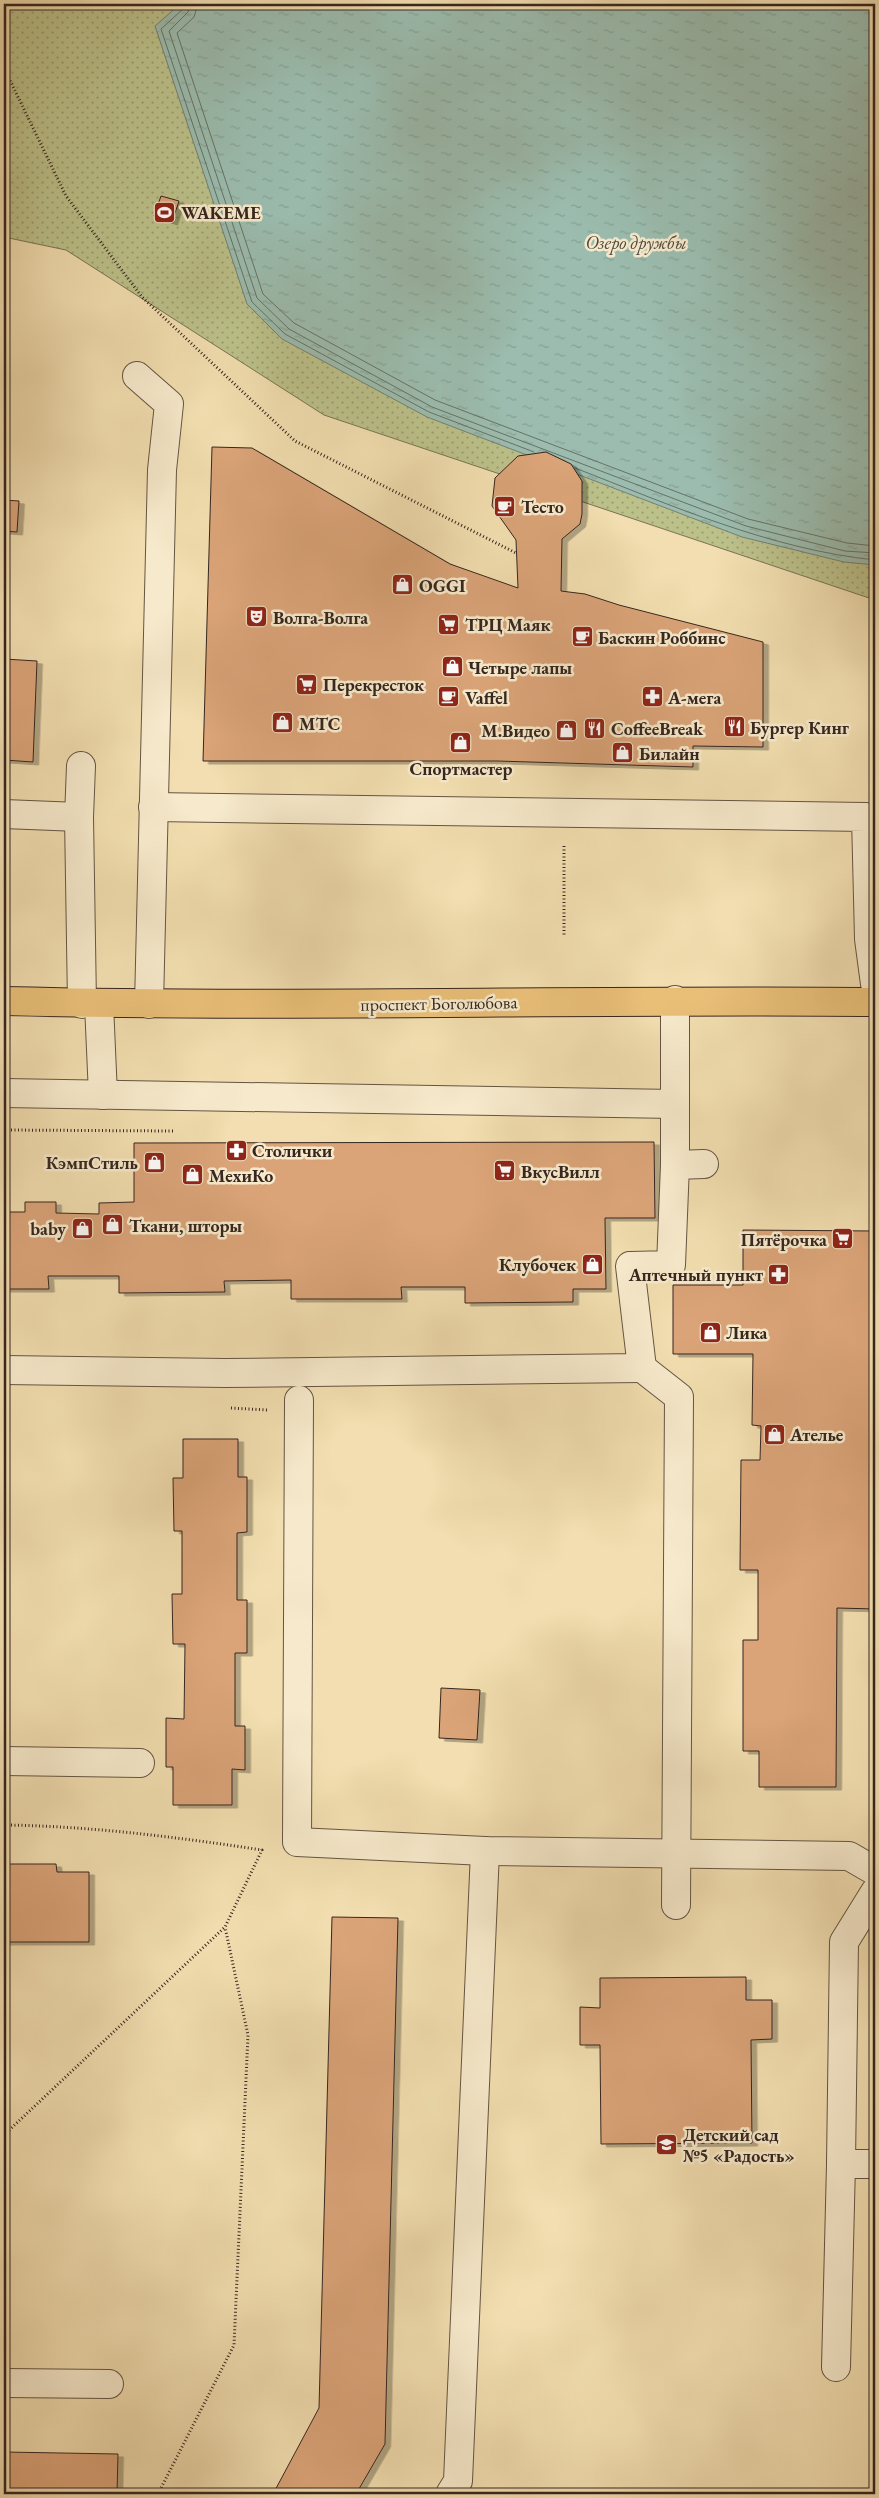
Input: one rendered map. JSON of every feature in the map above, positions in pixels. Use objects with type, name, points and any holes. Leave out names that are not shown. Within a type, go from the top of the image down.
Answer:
[{"type":"main road","name":"проспект Боголюбова","points":[[4,1001],[91,1004],[675,1000],[875,1002]]},
{"type":"lane","points":[[137,376],[169,404],[162,470],[149,1004]]},
{"type":"lane","points":[[81,766],[79,817],[91,1004],[103,1095]]},
{"type":"lane","points":[[153,807],[866,817],[870,940],[875,984]]},
{"type":"lane","points":[[4,814],[79,817]]},
{"type":"lane","points":[[642,1368],[630,1266],[671,1265],[675,1165],[675,1000]]},
{"type":"lane","points":[[4,1093],[674,1104]]},
{"type":"lane","points":[[675,1165],[704,1164]]},
{"type":"lane","points":[[4,1370],[225,1373],[642,1368],[679,1397],[676,1905]]},
{"type":"lane","points":[[299,1400],[297,1842],[485,1850],[849,1856],[875,1871]]},
{"type":"lane","points":[[4,1761],[140,1762]]},
{"type":"lane","points":[[456,2490],[485,1850]]},
{"type":"lane","points":[[836,2367],[844,1942],[875,1892]]},
{"type":"lane","points":[[841,2164],[875,2164]]},
{"type":"lane","points":[[4,2383],[109,2384]]},
{"type":"path","points":[[4,68],[66,196],[142,297],[164,318],[295,441],[516,553]]},
{"type":"path","points":[[564,814],[564,935]]},
{"type":"path","points":[[4,1825],[57,1826],[199,1841],[262,1850],[225,1927],[4,2135]]},
{"type":"path","points":[[158,2494],[234,2345],[248,2035],[225,1927]]},
{"type":"green space","name":"Озеро дружбы","points":[[4,4],[875,4],[875,600],[324,415],[66,250],[4,237]]},
{"type":"water","name":"Озеро дружбы","points":[[180,4],[875,4],[875,565],[844,562],[742,537],[427,417],[282,339],[247,304],[155,26]]},
{"type":"building","points":[[161,196],[179,201],[172,222],[154,216]]},
{"type":"building","name":"ТРЦ Маяк","points":[[212,447],[252,448],[450,564],[518,588],[516,540],[492,506],[495,478],[518,456],[546,452],[571,464],[582,481],[582,514],[580,524],[562,539],[561,591],[585,594],[619,605],[763,642],[763,747],[693,746],[693,767],[497,761],[203,761]]},
{"type":"building","points":[[4,500],[19,501],[17,532],[4,531]]},
{"type":"building","points":[[4,659],[37,661],[33,762],[4,760]]},
{"type":"building","points":[[654,1142],[655,1218],[605,1218],[606,1289],[573,1289],[573,1302],[465,1303],[465,1287],[401,1287],[402,1299],[291,1299],[291,1280],[224,1281],[225,1292],[119,1293],[119,1276],[48,1276],[49,1289],[4,1289],[4,1212],[25,1212],[25,1202],[56,1202],[56,1213],[99,1214],[99,1203],[134,1202],[134,1143]]},
{"type":"building","points":[[743,1230],[875,1231],[875,1609],[837,1608],[836,1787],[759,1787],[759,1751],[743,1751],[743,1640],[758,1640],[758,1570],[740,1570],[741,1460],[760,1460],[761,1426],[752,1425],[753,1354],[673,1354],[673,1285],[743,1285]]},
{"type":"building","points":[[183,1439],[238,1439],[238,1477],[247,1477],[247,1532],[237,1533],[237,1600],[247,1600],[247,1653],[235,1653],[235,1726],[245,1726],[245,1770],[232,1769],[232,1805],[173,1805],[173,1767],[166,1767],[166,1718],[184,1719],[185,1644],[173,1644],[172,1594],[182,1594],[182,1531],[174,1531],[173,1478],[183,1478]]},
{"type":"building","points":[[441,1688],[480,1690],[477,1740],[439,1738]]},
{"type":"building","points":[[4,1864],[56,1864],[57,1872],[89,1872],[89,1942],[4,1942]]},
{"type":"building","points":[[332,1917],[398,1918],[385,2444],[356,2494],[273,2494],[319,2408]]},
{"type":"building","points":[[746,1977],[746,2000],[772,2000],[772,2039],[751,2040],[752,2143],[601,2144],[600,2045],[580,2045],[580,2007],[600,2008],[600,1978]]},
{"type":"building","points":[[4,2452],[118,2454],[117,2494],[4,2494]]},
{"type":"place","name":"WAKEME","points":[[165,212]]},
{"type":"place","name":"Тесто","points":[[505,506]]},
{"type":"place","name":"OGGI","points":[[403,585]]},
{"type":"place","name":"Волга-Волга","points":[[257,617]]},
{"type":"place","name":"ТРЦ Маяк","points":[[449,624]]},
{"type":"place","name":"Баскин Роббинс","points":[[582,637]]},
{"type":"place","name":"Четыре лапы","points":[[452,667]]},
{"type":"place","name":"Перекресток","points":[[307,684]]},
{"type":"place","name":"Vaffel","points":[[449,697]]},
{"type":"place","name":"А-мега","points":[[652,697]]},
{"type":"place","name":"МТС","points":[[283,723]]},
{"type":"place","name":"Бургер Кинг","points":[[734,727]]},
{"type":"place","name":"CoffeeBreak","points":[[595,728]]},
{"type":"place","name":"М.Видео","points":[[566,730]]},
{"type":"place","name":"Спортмастер","points":[[461,743]]},
{"type":"place","name":"Билайн","points":[[623,753]]},
{"type":"place","name":"Столички","points":[[236,1150]]},
{"type":"place","name":"КэмпСтиль","points":[[154,1162]]},
{"type":"place","name":"ВкусВилл","points":[[505,1171]]},
{"type":"place","name":"МехиКо","points":[[193,1175]]},
{"type":"place","name":"Ткани, шторы","points":[[113,1225]]},
{"type":"place","name":"baby","points":[[82,1228]]},
{"type":"place","name":"Пятёрочка","points":[[843,1239]]},
{"type":"place","name":"Клубочек","points":[[592,1264]]},
{"type":"place","name":"Аптечный пункт","points":[[779,1274]]},
{"type":"place","name":"Лика","points":[[710,1332]]},
{"type":"place","name":"Ателье","points":[[774,1434]]},
{"type":"place","name":"Детский сад №5 «Радость»","points":[[667,2144]]}]
